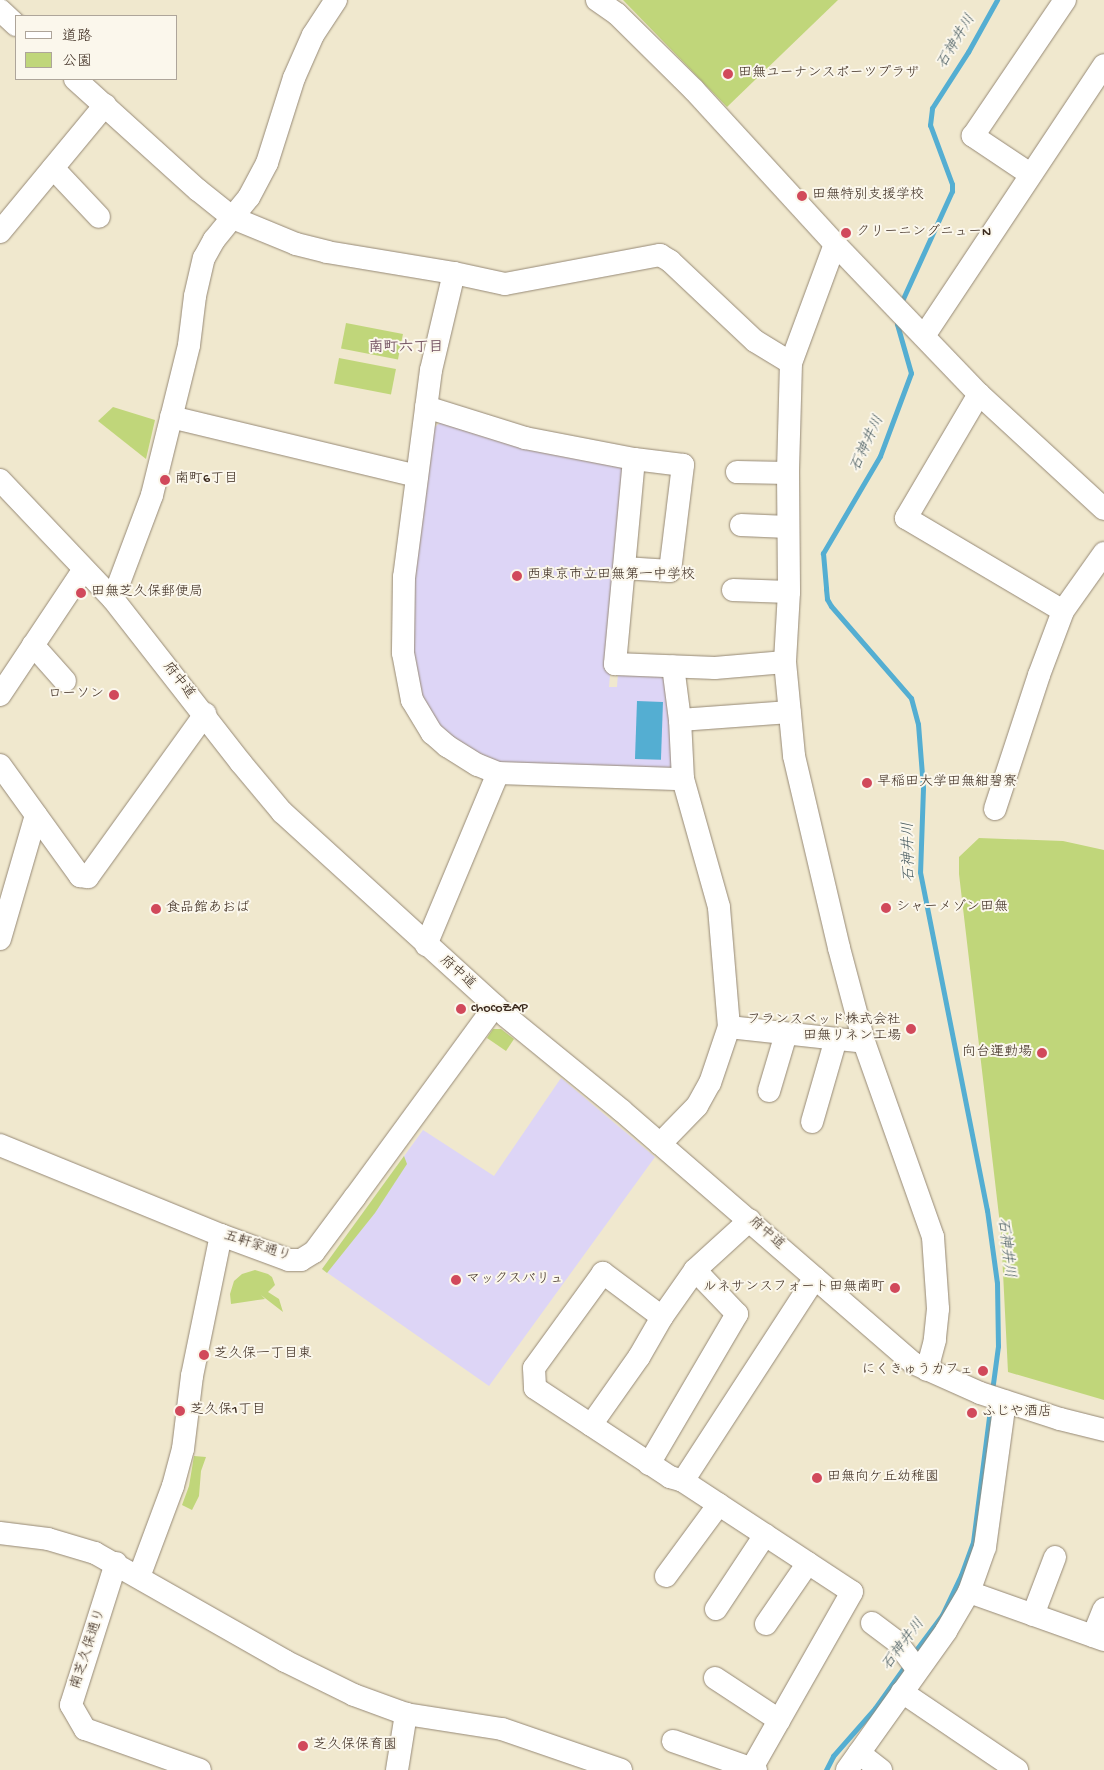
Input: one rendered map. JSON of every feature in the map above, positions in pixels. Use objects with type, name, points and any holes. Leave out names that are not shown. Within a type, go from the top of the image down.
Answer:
[{"type":"street","points":[[113,599],[152,496],[189,345],[195,296],[204,258],[214,240],[249,197],[267,163],[294,78],[314,35],[336,0]]},
{"type":"street","points":[[596,0],[617,14],[694,90],[835,244],[979,394],[1104,509]]},
{"type":"street","points":[[1030,174],[973,136],[1066,0]]},
{"type":"street","points":[[0,10],[15,24]]},
{"type":"street","points":[[924,336],[1104,65]]},
{"type":"street","points":[[76,80],[198,190],[233,218],[296,244],[319,250],[454,273],[505,284],[660,255],[670,261],[755,341],[790,363]]},
{"type":"street","points":[[0,232],[105,105]]},
{"type":"street","points":[[53,168],[99,217]]},
{"type":"street","points":[[835,244],[790,363],[788,473],[789,592],[785,662],[794,756],[864,1042],[933,1237],[938,1309],[935,1340],[927,1370]]},
{"type":"street","points":[[454,273],[431,370],[404,596],[403,653],[412,700],[432,733],[447,746],[478,765],[498,773],[683,779]]},
{"type":"street","points":[[979,394],[906,518],[1064,611]]},
{"type":"street","points":[[426,407],[525,438],[634,460],[683,465],[670,571],[624,568]]},
{"type":"street","points":[[172,416],[417,476]]},
{"type":"street","points":[[634,460],[615,664],[715,668],[785,662]]},
{"type":"street","points":[[737,472],[788,473]]},
{"type":"street","name":"府中道","points":[[0,480],[113,599],[205,714],[241,763],[282,812],[495,1006],[750,1220],[913,1363],[980,1393],[1104,1430]]},
{"type":"street","points":[[741,524],[788,527]]},
{"type":"street","points":[[995,809],[1039,675],[1064,611],[1104,553]]},
{"type":"street","points":[[0,695],[84,569]]},
{"type":"street","points":[[733,590],[789,592]]},
{"type":"street","points":[[33,645],[65,681]]},
{"type":"street","points":[[660,1144],[697,1106],[710,1084],[729,1027],[719,907],[683,779],[680,720],[673,666]]},
{"type":"street","points":[[680,720],[790,712]]},
{"type":"street","points":[[0,766],[80,876],[88,876],[205,714]]},
{"type":"street","points":[[426,945],[498,773]]},
{"type":"street","points":[[0,938],[36,815]]},
{"type":"street","name":"五軒家通り","points":[[0,1145],[221,1236],[289,1260],[301,1260],[314,1252],[495,1006]]},
{"type":"street","points":[[729,1027],[864,1042]]},
{"type":"street","points":[[768,1091],[786,1034]]},
{"type":"street","points":[[812,1122],[836,1039]]},
{"type":"street","points":[[591,1425],[639,1357],[662,1317],[695,1270],[750,1220]]},
{"type":"street","points":[[139,1577],[174,1486],[183,1449],[192,1376],[221,1236]]},
{"type":"street","points":[[649,1464],[737,1314],[695,1270]]},
{"type":"street","points":[[662,1317],[603,1273],[534,1368],[535,1388],[649,1464],[670,1477],[683,1481],[852,1592],[779,1720],[754,1769],[672,1741]]},
{"type":"street","points":[[683,1481],[815,1278]]},
{"type":"street","points":[[881,1770],[853,1762],[902,1692],[913,1664],[969,1592],[985,1547],[1003,1401]]},
{"type":"street","points":[[666,1576],[719,1504]]},
{"type":"street","points":[[0,1533],[48,1539],[95,1553],[116,1563],[286,1661],[354,1695],[406,1714],[502,1729],[621,1770]]},
{"type":"street","points":[[716,1609],[765,1535]]},
{"type":"street","points":[[1033,1615],[1055,1556]]},
{"type":"street","name":"南芝久保通り","points":[[116,1563],[71,1705],[85,1729],[200,1770]]},
{"type":"street","points":[[766,1624],[808,1563]]},
{"type":"street","points":[[969,1592],[1099,1638],[1104,1609]]},
{"type":"street","points":[[872,1623],[896,1641],[913,1664]]},
{"type":"street","points":[[715,1678],[779,1720]]},
{"type":"street","points":[[902,1692],[1017,1770]]},
{"type":"street","points":[[397,1770],[406,1714]]},
{"type":"shaded area","name":"西東京市立田無第一中学校","points":[[441,422],[623,466],[627,476],[609,687],[617,687],[618,673],[664,676],[678,766],[670,774],[519,769],[472,757],[427,714],[413,662],[416,542],[430,431]]},
{"type":"shaded area","points":[[561,1078],[655,1157],[489,1386],[322,1269],[423,1130],[494,1176]]},
{"type":"green space","name":"田無ユーナンスポーツプラザ","points":[[623,0],[838,0],[727,107]]},
{"type":"green space","points":[[346,323],[403,334],[398,360],[341,349]]},
{"type":"green space","points":[[339,358],[396,369],[391,395],[334,384]]},
{"type":"green space","points":[[113,407],[155,420],[146,459],[98,421]]},
{"type":"green space","name":"向台運動場","points":[[979,838],[1063,841],[1104,850],[1104,1400],[1008,1372],[1001,1233],[959,874],[959,857]]},
{"type":"green space","points":[[493,1029],[501,1029],[514,1039],[506,1051],[487,1038]]},
{"type":"green space","points":[[404,1156],[407,1164],[375,1213],[327,1273],[322,1269]]},
{"type":"green space","points":[[255,1270],[272,1277],[275,1285],[268,1292],[279,1299],[283,1312],[261,1295],[265,1299],[231,1304],[230,1294],[234,1281],[242,1274]]},
{"type":"green space","points":[[194,1456],[206,1457],[201,1471],[199,1496],[192,1510],[182,1505],[189,1486]]},
{"type":"water","points":[[637,701],[663,702],[661,760],[635,759]]},
{"type":"waterway","name":"石神井川","points":[[901,303],[952,191],[952,184],[930,125],[932,108],[968,52],[997,0]]},
{"type":"waterway","name":"石神井川","points":[[898,319],[897,324],[911,373],[880,456],[823,553],[826,589],[827,599],[831,606],[911,698],[918,724],[923,788],[920,872],[987,1210],[997,1283],[998,1346],[992,1391]]},
{"type":"waterway","name":"石神井川","points":[[913,1654],[942,1615],[961,1575],[973,1542],[991,1402]]},
{"type":"waterway","name":"石神井川","points":[[826,1770],[833,1756],[875,1708],[907,1663]]},
{"type":"place","name":"田無ユーナンスポーツプラザ","points":[[728,74]]},
{"type":"place","name":"田無特別支援学校","points":[[802,196]]},
{"type":"place","name":"クリーニングニューN","points":[[846,233]]},
{"type":"place","name":"南町6丁目","points":[[165,480]]},
{"type":"place","name":"西東京市立田無第一中学校","points":[[517,576]]},
{"type":"place","name":"田無芝久保郵便局","points":[[81,593]]},
{"type":"place","name":"ローソン","points":[[114,695]]},
{"type":"place","name":"早稲田大学田無紺碧寮","points":[[867,783]]},
{"type":"place","name":"シャーメゾン田無","points":[[886,908]]},
{"type":"place","name":"食品館あおば","points":[[156,909]]},
{"type":"place","name":"chocoZAP","points":[[461,1009]]},
{"type":"place","name":"フランスベッド株式会社 田無リネン工場","points":[[911,1029]]},
{"type":"place","name":"向台運動場","points":[[1042,1053]]},
{"type":"place","name":"マックスバリュ","points":[[456,1280]]},
{"type":"place","name":"ルネサンスフォート田無南町","points":[[895,1288]]},
{"type":"place","name":"芝久保一丁目東","points":[[204,1355]]},
{"type":"place","name":"にくきゅうカフェ","points":[[983,1371]]},
{"type":"place","name":"芝久保1丁目","points":[[180,1411]]},
{"type":"place","name":"ふじや酒店","points":[[972,1413]]},
{"type":"place","name":"田無向ケ丘幼稚園","points":[[817,1478]]},
{"type":"place","name":"芝久保保育園","points":[[303,1746]]},
{"type":"district","name":"南町六丁目","points":[[406,349]]}]
